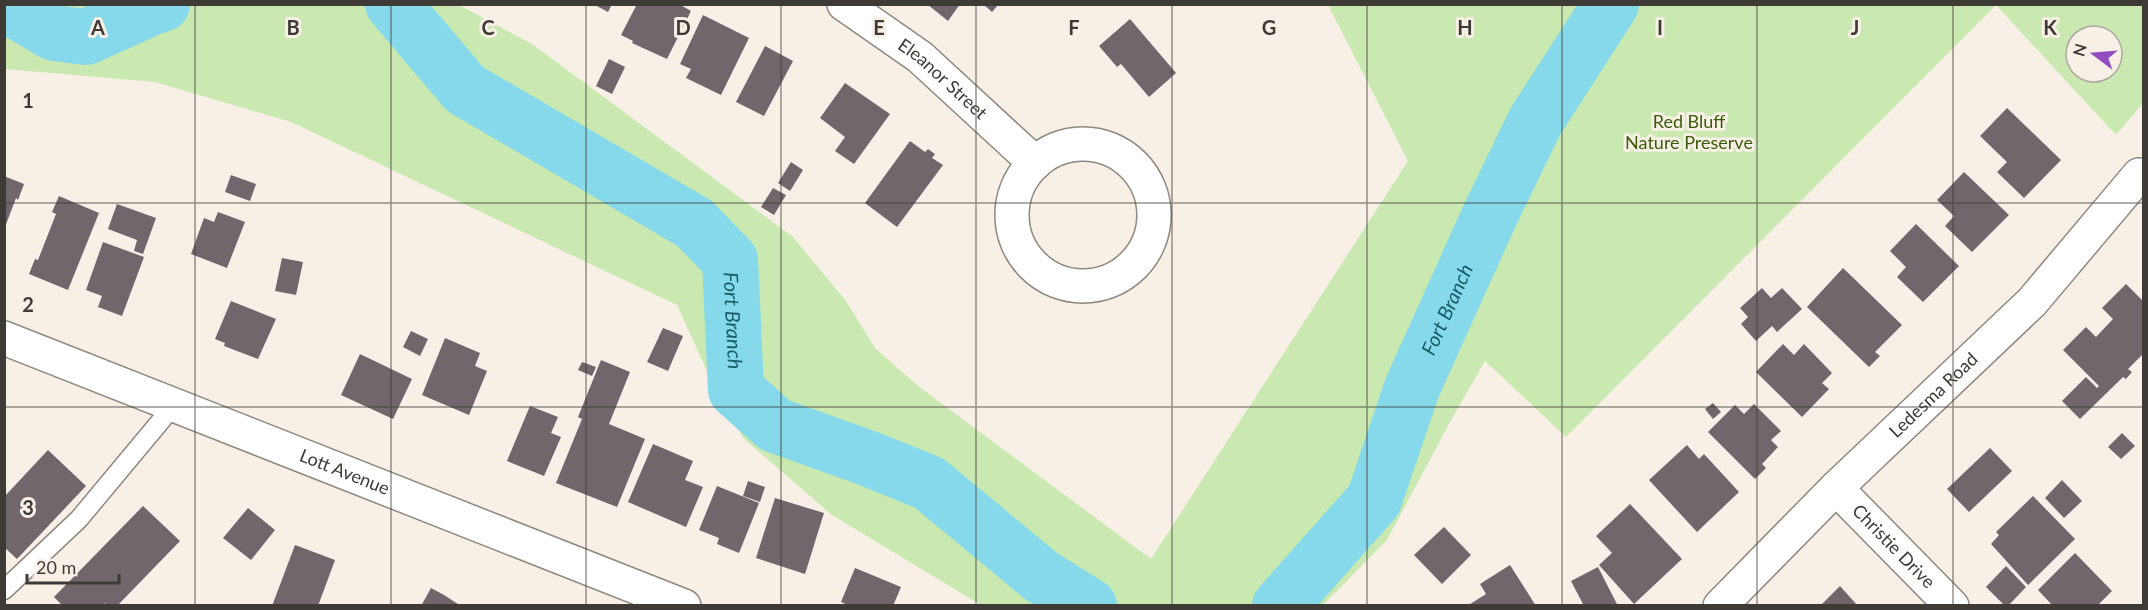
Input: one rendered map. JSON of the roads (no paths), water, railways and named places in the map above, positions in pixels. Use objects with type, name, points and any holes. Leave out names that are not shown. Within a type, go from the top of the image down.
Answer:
[{"type":"street","name":"Eleanor Street","points":[[844,4],[920,57],[1035,163]]},
{"type":"street","points":[[1075,144],[1097,145],[1118,153],[1136,167],[1148,186],[1154,208],[1153,230],[1144,251],[1130,269],[1109,282],[1085,287],[1061,283],[1039,272],[1023,254],[1013,231],[1012,206],[1020,182],[1035,163],[1054,150],[1075,144]]},
{"type":"street","name":"Ledesma Road","points":[[1720,606],[1836,488],[2032,302],[2141,178]]},
{"type":"street","name":"Lott Avenue","points":[[4,338],[684,606]]},
{"type":"street","name":"Christie Drive","points":[[1836,488],[1952,606]]},
{"type":"lane","points":[[4,590],[80,519],[174,405]]},
{"type":"waterway","name":"Fort Branch","points":[[5,4],[54,33],[86,37],[162,4]]},
{"type":"waterway","name":"Fort Branch","points":[[393,4],[465,89],[694,223],[730,260],[736,390],[775,425],[929,483],[1041,576],[1089,606]]},
{"type":"waterway","name":"Fort Branch","points":[[1280,606],[1374,500],[1412,388],[1489,217],[1535,122],[1611,4]]},
{"type":"park label","name":"Red Bluff Nature Preserve","points":[[1689,132]]}]
